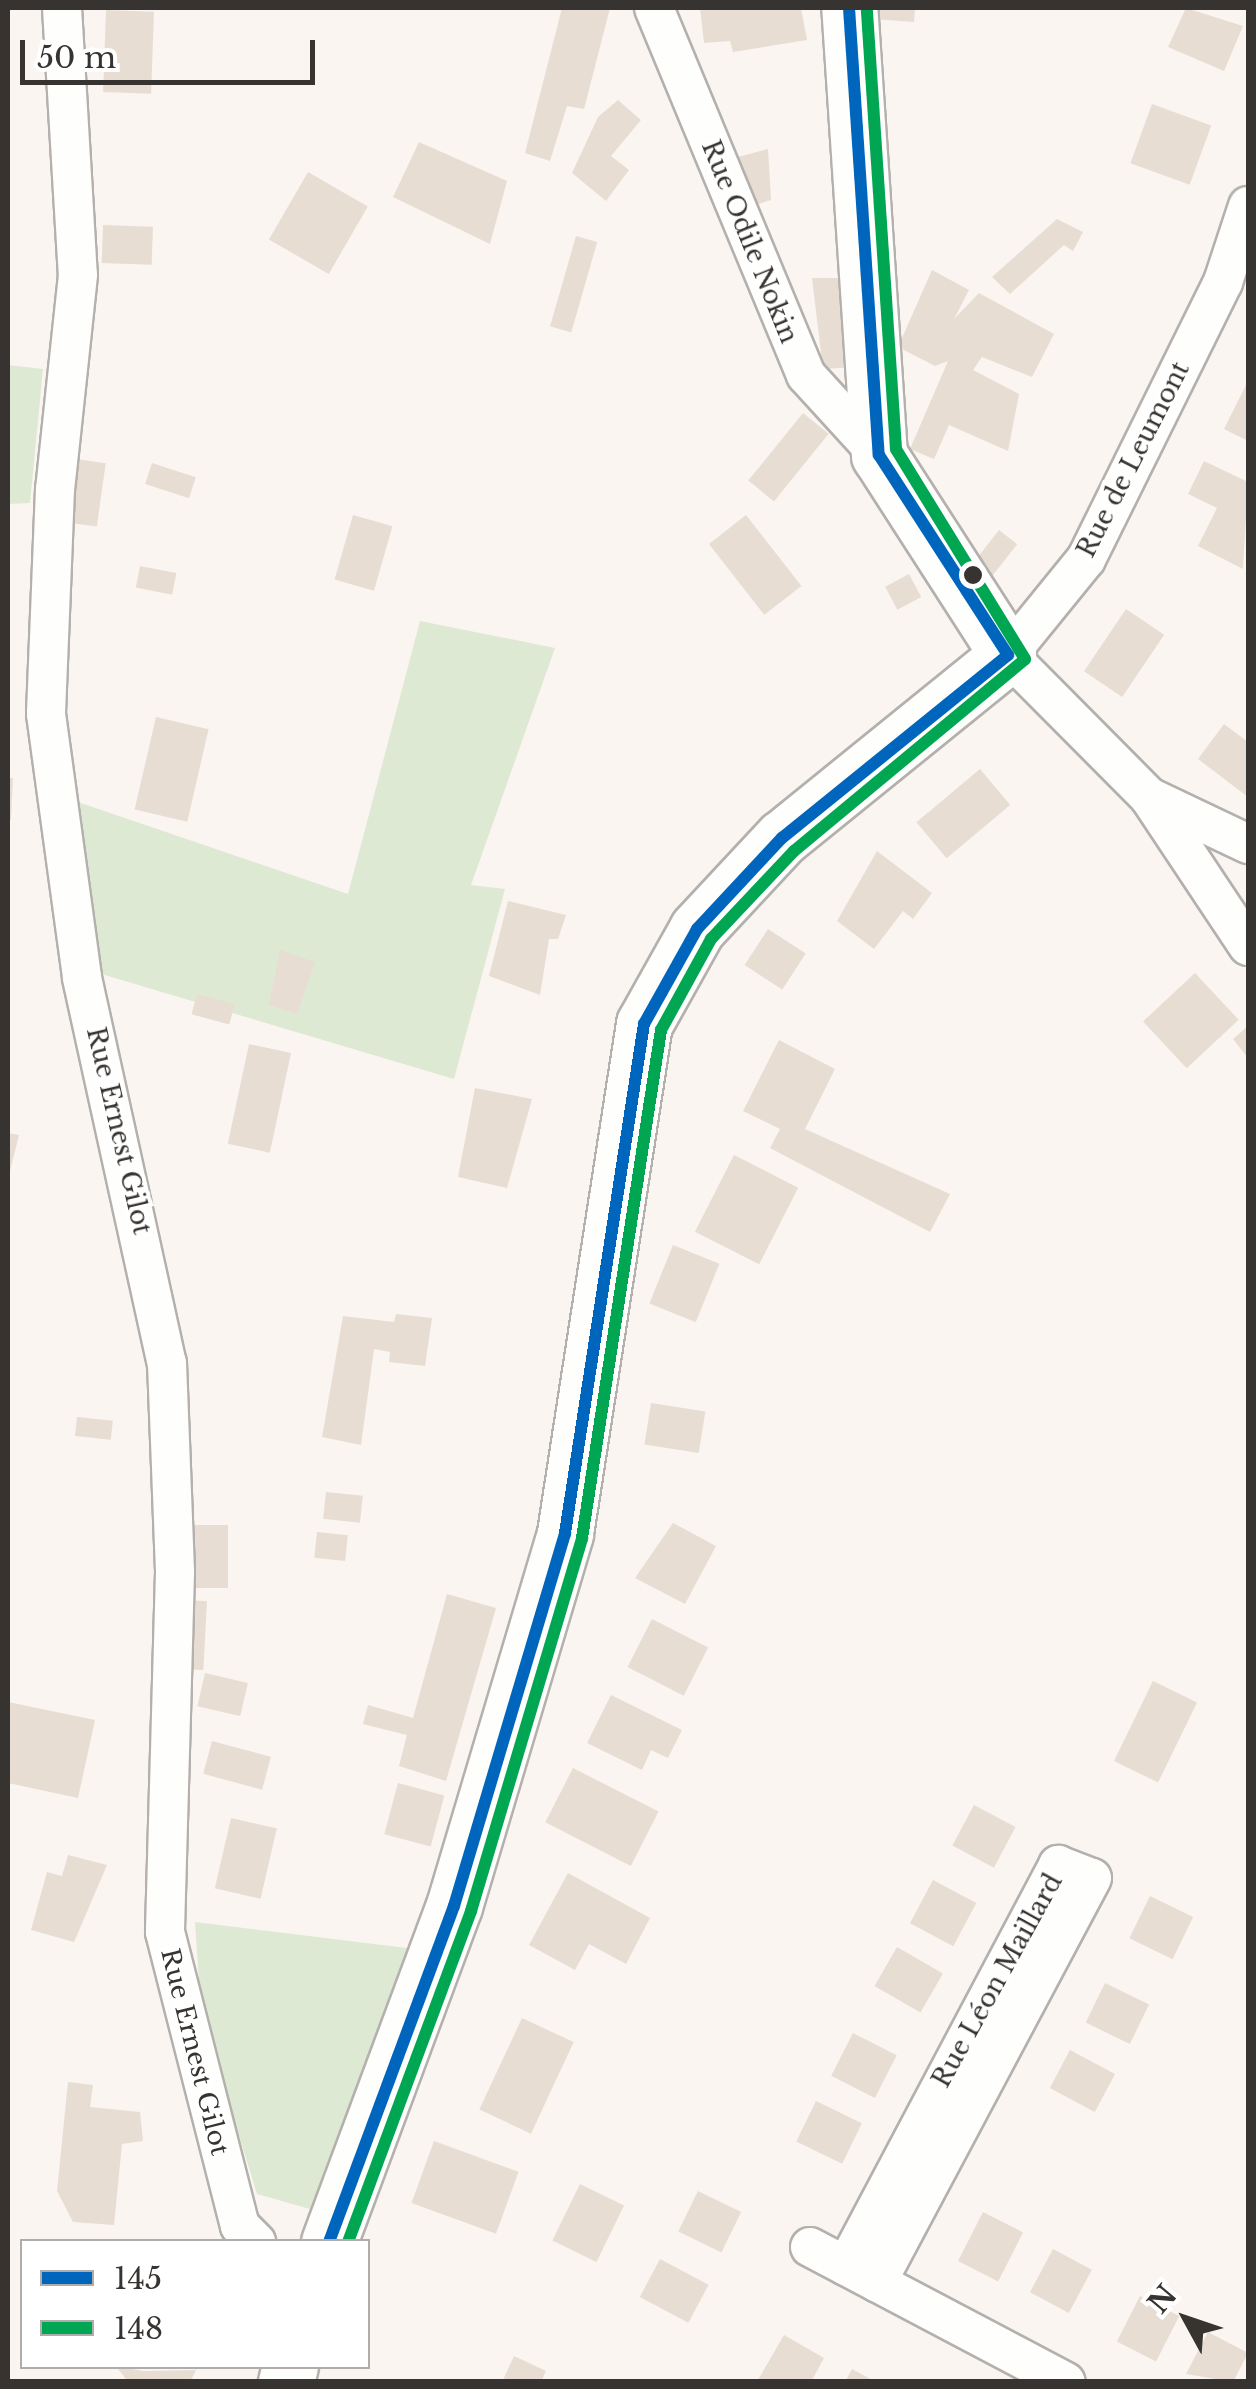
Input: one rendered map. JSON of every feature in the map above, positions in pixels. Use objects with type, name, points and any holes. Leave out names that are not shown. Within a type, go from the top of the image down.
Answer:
[{"type":"street","name":"Rue Ernest Gilot","points":[[62,8],[78,275],[55,489],[46,714],[82,978],[166,1363],[175,1572],[165,1932],[240,2226],[253,2239]]},
{"type":"street","name":"Rue Odile Nokin","points":[[654,8],[806,375],[879,455]]},
{"type":"street","points":[[850,8],[879,455],[1008,655],[1150,796],[1248,946]]},
{"type":"street","name":"Rue de Leumont","points":[[329,2239],[454,1906],[564,1532],[644,1024],[697,928],[782,838],[1008,655],[1086,559],[1224,282],[1248,206]]},
{"type":"street","points":[[1150,796],[1248,844]]},
{"type":"street","name":"Rue Léon Maillard","points":[[1058,1865],[1092,1878],[861,2274],[1058,1865]]},
{"type":"street","points":[[810,2247],[1066,2382]]},
{"type":"green space","points":[[8,365],[43,369],[30,503],[8,504]]},
{"type":"green space","points":[[420,621],[555,648],[471,885],[505,889],[454,1079],[98,973],[78,802],[348,894]]},
{"type":"green space","points":[[195,1922],[415,1949],[310,2209],[257,2194],[201,2011]]},
{"type":"building","points":[[562,8],[610,8],[584,109],[567,106],[550,161],[525,153]]},
{"type":"building","points":[[700,8],[801,8],[807,40],[733,52],[730,41],[704,43]]},
{"type":"building","points":[[873,8],[915,8],[914,22],[872,19]]},
{"type":"building","points":[[1186,8],[1243,26],[1224,71],[1168,47]]},
{"type":"building","points":[[106,10],[154,12],[151,94],[103,92]]},
{"type":"building","points":[[618,100],[641,120],[611,156],[629,170],[606,201],[572,173],[598,117]]},
{"type":"building","points":[[1152,104],[1211,126],[1190,185],[1130,163]]},
{"type":"building","points":[[419,142],[507,181],[490,244],[393,197]]},
{"type":"building","points":[[768,149],[771,200],[745,208],[727,160]]},
{"type":"building","points":[[308,172],[368,206],[329,274],[269,240]]},
{"type":"building","points":[[1057,219],[1083,232],[1073,251],[1064,245],[1010,294],[992,277]]},
{"type":"building","points":[[103,225],[153,227],[152,265],[102,263]]},
{"type":"building","points":[[576,236],[597,242],[571,332],[550,326]]},
{"type":"building","points":[[932,270],[969,290],[954,319],[979,293],[1054,334],[1032,377],[982,357],[973,370],[1019,394],[1008,451],[949,425],[934,459],[910,449],[948,361],[935,366],[898,347]]},
{"type":"building","points":[[812,278],[853,278],[856,367],[823,369]]},
{"type":"building","points":[[1248,381],[1248,441],[1224,429]]},
{"type":"building","points":[[803,413],[829,434],[774,501],[748,481]]},
{"type":"building","points":[[76,459],[106,463],[97,527],[67,522]]},
{"type":"building","points":[[1204,461],[1248,482],[1243,569],[1198,546],[1217,508],[1188,494]]},
{"type":"building","points":[[152,463],[196,477],[189,498],[145,484]]},
{"type":"building","points":[[353,515],[392,526],[374,591],[335,579]]},
{"type":"building","points":[[746,515],[801,586],[764,615],[709,544]]},
{"type":"building","points":[[999,530],[1017,544],[989,580],[971,565]]},
{"type":"building","points":[[140,566],[176,573],[172,595],[136,588]]},
{"type":"building","points":[[909,574],[921,597],[897,610],[885,587]]},
{"type":"building","points":[[1126,609],[1164,635],[1122,697],[1084,671]]},
{"type":"building","points":[[156,717],[209,729],[187,822],[135,810]]},
{"type":"building","points":[[1224,724],[1248,742],[1248,797],[1198,759]]},
{"type":"building","points":[[980,769],[1010,805],[947,858],[916,822]]},
{"type":"building","points":[[8,778],[13,778],[11,820],[8,820]]},
{"type":"building","points":[[877,851],[932,893],[913,919],[903,911],[874,949],[837,921]]},
{"type":"building","points":[[508,901],[566,915],[558,939],[549,939],[540,995],[489,976]]},
{"type":"building","points":[[768,929],[806,954],[782,990],[745,965]]},
{"type":"building","points":[[280,950],[315,962],[297,1014],[269,1005]]},
{"type":"building","points":[[1195,973],[1239,1020],[1187,1068],[1143,1021]]},
{"type":"building","points":[[197,994],[235,1004],[229,1024],[192,1014]]},
{"type":"building","points":[[1248,1026],[1248,1058],[1233,1039]]},
{"type":"building","points":[[779,1040],[835,1069],[805,1129],[950,1194],[930,1232],[770,1148],[780,1129],[743,1111]]},
{"type":"building","points":[[249,1044],[291,1053],[270,1153],[228,1144]]},
{"type":"building","points":[[475,1088],[532,1099],[507,1188],[458,1177]]},
{"type":"building","points":[[8,1133],[19,1135],[9,1175],[8,1174]]},
{"type":"building","points":[[734,1155],[798,1188],[759,1264],[695,1232]]},
{"type":"building","points":[[673,1245],[719,1264],[696,1322],[649,1303]]},
{"type":"building","points":[[396,1314],[432,1318],[425,1366],[389,1362],[390,1352],[374,1349],[361,1445],[322,1437],[343,1316],[394,1322]]},
{"type":"building","points":[[651,1403],[705,1412],[699,1453],[644,1444]]},
{"type":"building","points":[[77,1417],[113,1421],[111,1440],[75,1436]]},
{"type":"building","points":[[326,1492],[363,1496],[360,1523],[323,1519]]},
{"type":"building","points":[[673,1523],[716,1546],[685,1604],[635,1578]]},
{"type":"building","points":[[195,1525],[228,1525],[228,1588],[195,1588]]},
{"type":"building","points":[[317,1532],[348,1535],[345,1561],[314,1558]]},
{"type":"building","points":[[447,1594],[496,1608],[446,1781],[399,1766],[407,1735],[363,1724],[368,1705],[413,1718]]},
{"type":"building","points":[[185,1600],[207,1601],[203,1670],[181,1669]]},
{"type":"building","points":[[652,1619],[708,1648],[684,1696],[627,1667]]},
{"type":"building","points":[[205,1673],[248,1683],[240,1716],[197,1706]]},
{"type":"building","points":[[1153,1681],[1197,1702],[1158,1782],[1114,1761]]},
{"type":"building","points":[[611,1695],[682,1730],[668,1758],[651,1750],[642,1770],[587,1743]]},
{"type":"building","points":[[8,1702],[95,1720],[78,1798],[8,1783]]},
{"type":"building","points":[[212,1741],[271,1757],[262,1790],[203,1774]]},
{"type":"building","points":[[573,1768],[659,1812],[631,1866],[545,1822]]},
{"type":"building","points":[[398,1783],[444,1795],[431,1847],[384,1834]]},
{"type":"building","points":[[974,1805],[1015,1827],[994,1868],[952,1846]]},
{"type":"building","points":[[231,1818],[277,1829],[261,1899],[215,1888]]},
{"type":"building","points":[[68,1855],[107,1865],[74,1942],[31,1930],[47,1872],[62,1876]]},
{"type":"building","points":[[568,1873],[650,1918],[626,1964],[589,1944],[575,1970],[529,1945]]},
{"type":"building","points":[[933,1880],[976,1903],[953,1946],[910,1923]]},
{"type":"building","points":[[1150,1896],[1193,1917],[1173,1959],[1129,1938]]},
{"type":"building","points":[[897,1947],[943,1973],[920,2012],[874,1986]]},
{"type":"building","points":[[1105,1983],[1149,2004],[1130,2044],[1086,2023]]},
{"type":"building","points":[[522,2018],[574,2042],[531,2134],[479,2110]]},
{"type":"building","points":[[853,2033],[897,2055],[875,2098],[831,2076]]},
{"type":"building","points":[[1070,2050],[1115,2074],[1095,2112],[1050,2088]]},
{"type":"building","points":[[68,2082],[93,2085],[90,2107],[140,2112],[143,2141],[122,2144],[114,2225],[73,2222],[57,2191]]},
{"type":"building","points":[[816,2101],[862,2123],[842,2164],[796,2141]]},
{"type":"building","points":[[434,2141],[519,2172],[496,2234],[411,2203]]},
{"type":"building","points":[[580,2184],[624,2205],[596,2262],[552,2241]]},
{"type":"building","points":[[698,2191],[741,2212],[721,2252],[678,2231]]},
{"type":"building","points":[[983,2212],[1023,2232],[998,2281],[958,2261]]},
{"type":"building","points":[[1053,2249],[1092,2270],[1069,2313],[1030,2292]]},
{"type":"building","points":[[660,2259],[709,2285],[688,2323],[640,2297]]},
{"type":"building","points":[[1140,2296],[1179,2316],[1156,2361],[1117,2341]]},
{"type":"building","points":[[1208,2332],[1248,2353],[1233,2382],[1186,2374]]},
{"type":"building","points":[[784,2335],[824,2358],[811,2382],[758,2380]]},
{"type":"building","points":[[514,2356],[546,2371],[541,2382],[502,2382]]},
{"type":"building","points":[[118,2369],[196,2370],[190,2382],[128,2382]]},
{"type":"building","points":[[852,2369],[876,2382],[845,2382]]},
{"type":"transit line","name":"145","points":[[849,8],[879,455],[1008,655]]},
{"type":"transit line","name":"148","points":[[349,2239],[471,1911],[582,1538],[661,1030],[711,939],[794,851],[1025,659],[896,449],[867,8]]},
{"type":"transit line","name":"145","points":[[330,2239],[454,1906],[565,1533],[644,1024],[697,929],[782,838],[1008,655]]}]
